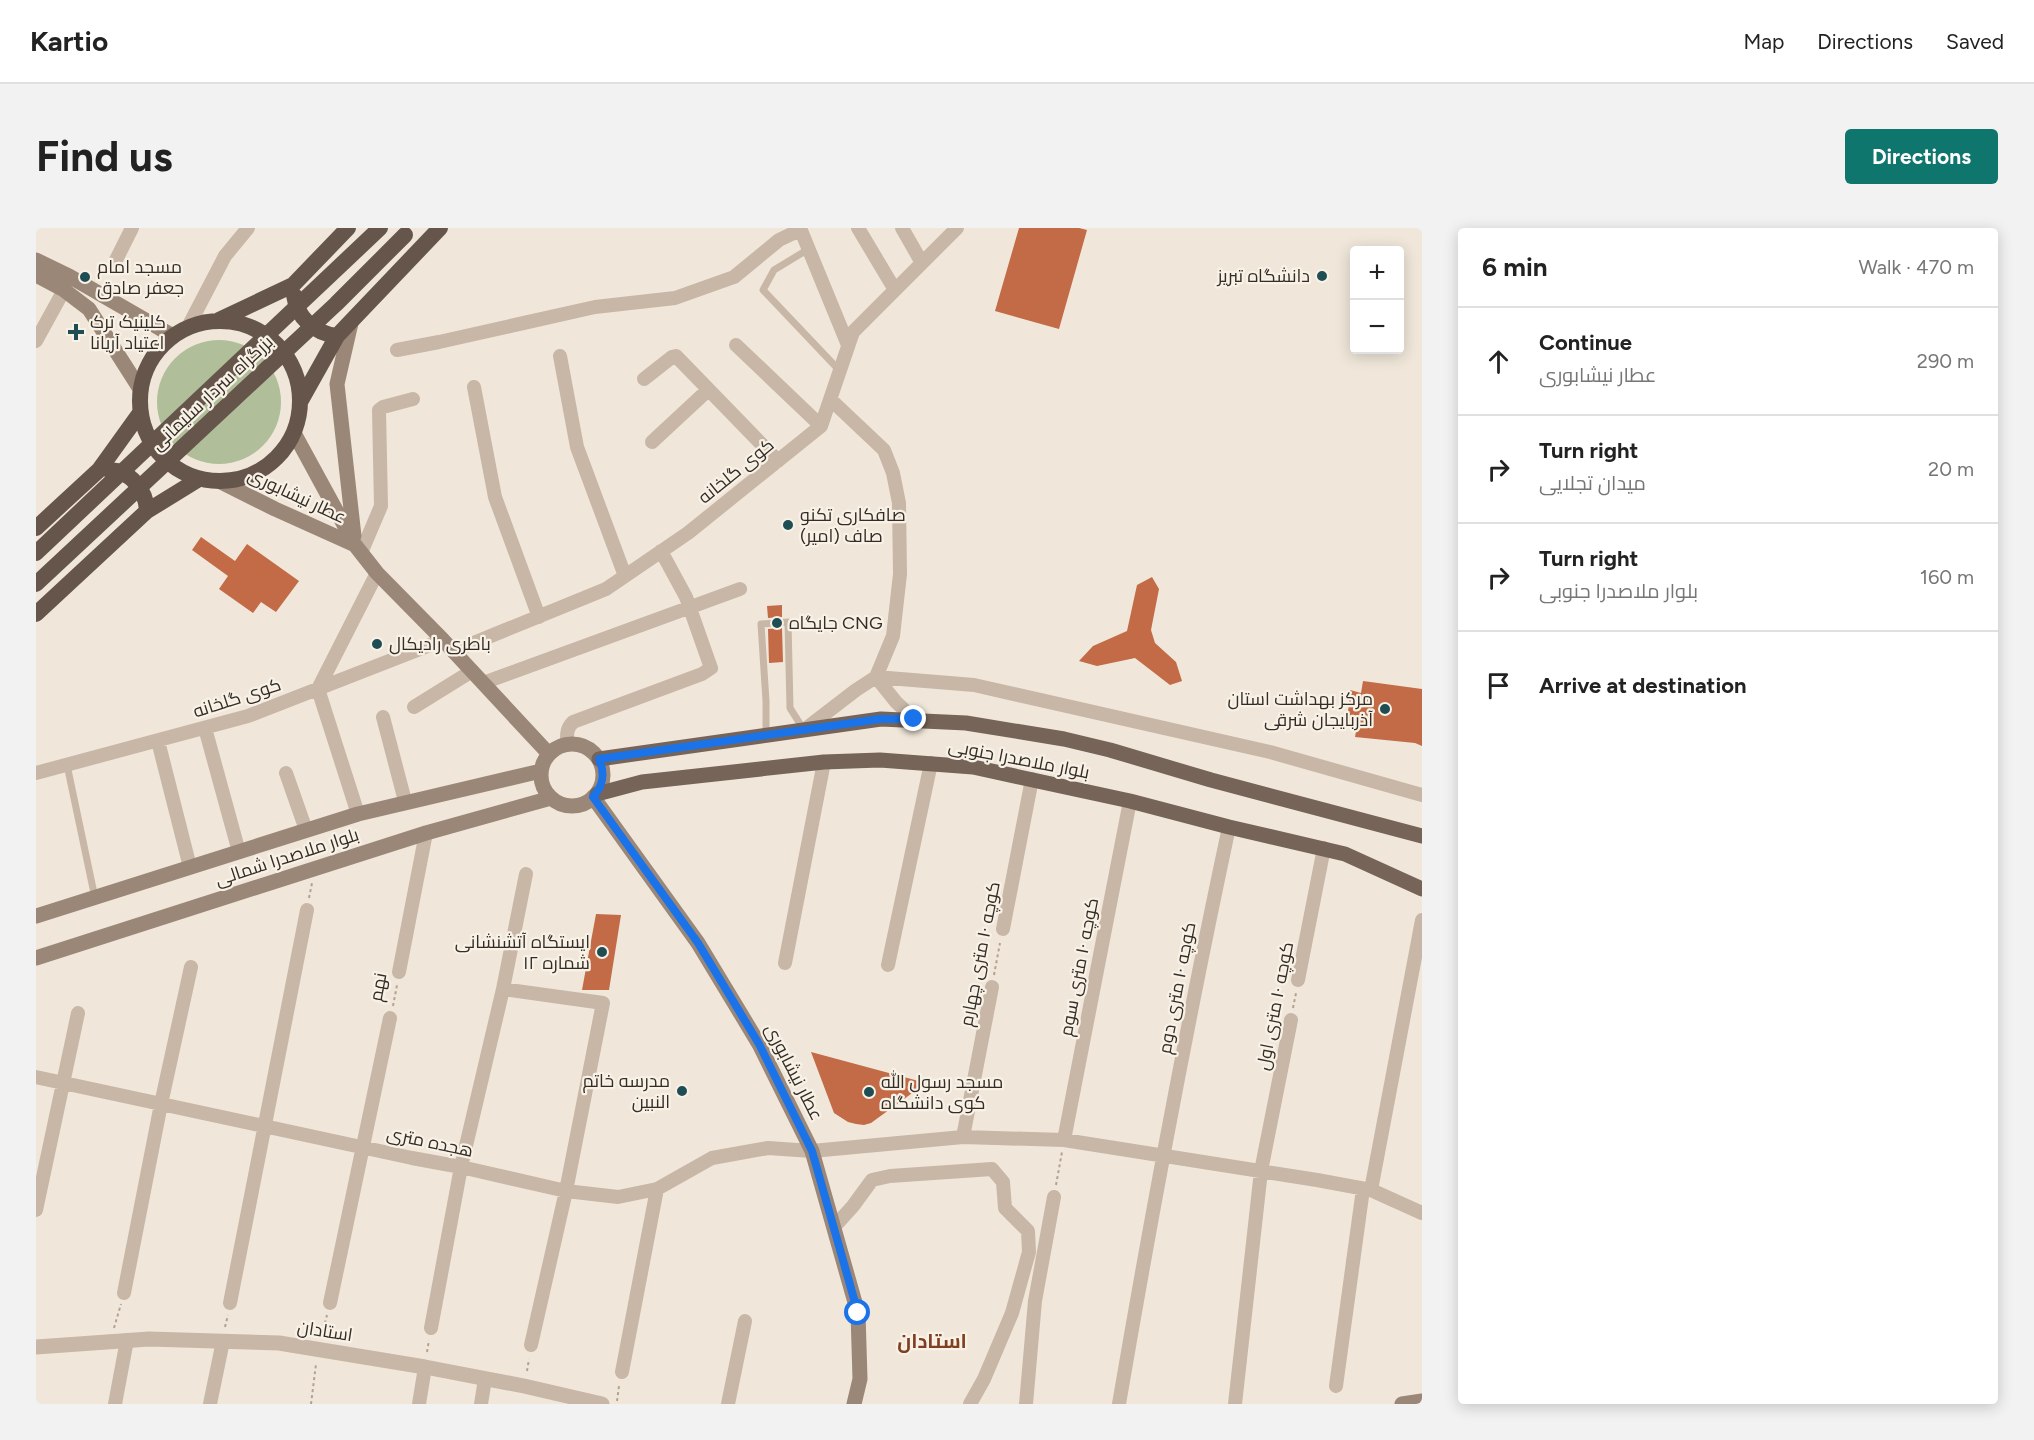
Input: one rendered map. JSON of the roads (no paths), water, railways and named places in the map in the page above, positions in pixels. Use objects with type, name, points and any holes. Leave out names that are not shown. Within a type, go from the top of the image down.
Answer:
[{"type":"highway","points":[[216,321],[238,323],[258,330],[276,343],[289,360],[298,380],[300,402],[294,433],[282,452],[265,468],[244,478],[221,482],[199,479],[178,470],[160,455],[147,435],[140,413],[140,389],[146,369],[158,350],[181,332],[216,321],[293,285],[348,228]]},
{"type":"highway","name":"بزرگراه سردار سلیمانی","points":[[36,553],[380,228]]},
{"type":"highway","points":[[300,402],[336,336],[440,228]]},
{"type":"highway","name":"بزرگراه سردار سلیمانی","points":[[36,584],[328,312],[408,232]]},
{"type":"highway","points":[[293,285],[295,304],[306,322],[323,334],[336,336]]},
{"type":"highway","points":[[36,528],[99,470],[140,413]]},
{"type":"highway","points":[[99,470],[118,471],[135,482],[146,499],[147,511]]},
{"type":"highway","points":[[36,614],[147,511],[199,479]]},
{"type":"main road","points":[[36,260],[181,332]]},
{"type":"main road","points":[[36,275],[64,290],[89,309],[140,389]]},
{"type":"main road","points":[[351,323],[338,384],[358,549]]},
{"type":"main road","name":"عطار نیشابوری","points":[[294,433],[358,549],[377,573],[454,651],[549,754]]},
{"type":"main road","name":"عطار نیشابوری","points":[[221,482],[358,549]]},
{"type":"main road","name":"بلوار ملاصدرا جنوبی","points":[[599,759],[880,719],[914,719],[996,726],[1064,739],[1422,836]]},
{"type":"main road","points":[[567,744],[584,746],[591,750],[602,766],[603,778],[595,796],[582,804],[572,806],[559,803],[551,798],[543,785],[541,771],[549,754],[567,744]]},
{"type":"main road","name":"بلوار ملاصدرا جنوبی","points":[[595,796],[642,782],[824,762],[880,760],[973,767],[1130,801],[1229,827],[1324,848],[1345,854],[1422,889]]},
{"type":"main road","name":"بلوار ملاصدرا شمالی","points":[[36,916],[358,814],[405,801],[541,771]]},
{"type":"main road","name":"عطار نیشابوری","points":[[595,796],[698,943],[759,1044],[812,1151],[858,1313],[860,1379],[854,1404]]},
{"type":"main road","name":"بلوار ملاصدرا شمالی","points":[[36,958],[426,833],[551,798]]},
{"type":"main road","points":[[1402,1404],[1422,1401]]},
{"type":"street","points":[[115,262],[132,228]]},
{"type":"street","points":[[181,332],[225,256],[248,228]]},
{"type":"street","points":[[858,228],[895,290]]},
{"type":"street","points":[[902,228],[922,263]]},
{"type":"street","points":[[397,350],[595,306],[675,298],[734,278],[779,240],[800,229],[848,345]]},
{"type":"street","name":"کوی گلخانه","points":[[454,651],[606,589],[688,532],[820,426],[853,332],[954,229]]},
{"type":"street","points":[[36,340],[64,290]]},
{"type":"street","points":[[736,345],[820,426]]},
{"type":"street","points":[[560,356],[577,447],[625,576]]},
{"type":"street","points":[[644,379],[676,356],[778,461]]},
{"type":"street","points":[[474,387],[495,497],[539,617]]},
{"type":"street","points":[[652,442],[708,390]]},
{"type":"street","points":[[358,549],[381,506],[380,410],[383,407],[413,399]]},
{"type":"street","points":[[804,730],[876,677],[893,636],[900,574],[899,503],[893,472],[884,450],[830,399]]},
{"type":"street","points":[[567,744],[567,732],[573,722],[702,674],[711,668],[686,597],[661,551]]},
{"type":"street","points":[[358,814],[318,689],[377,573]]},
{"type":"street","points":[[483,683],[740,589]]},
{"type":"street","name":"کوی گلخانه","points":[[36,773],[248,716],[443,640]]},
{"type":"street","points":[[414,707],[472,671]]},
{"type":"street","points":[[876,677],[896,702],[914,719]]},
{"type":"street","points":[[876,677],[974,685],[1270,753],[1422,795]]},
{"type":"street","points":[[383,717],[405,801]]},
{"type":"street","points":[[205,728],[239,852]]},
{"type":"street","points":[[158,741],[190,867]]},
{"type":"street","points":[[785,963],[824,762]]},
{"type":"street","points":[[888,965],[931,763]]},
{"type":"street","points":[[286,773],[306,830]]},
{"type":"street","name":"کوچه ۱۰ متری چهارم","points":[[1003,929],[1032,779]]},
{"type":"street","name":"کوچه ۱۰ متری سوم","points":[[1064,1140],[1130,801]]},
{"type":"street","name":"کوچه ۱۰ متری دوم","points":[[1119,1404],[1162,1155],[1229,827]]},
{"type":"street","name":"نهم","points":[[399,972],[426,833]]},
{"type":"street","name":"کوچه ۱۰ متری اول","points":[[1298,980],[1324,848]]},
{"type":"street","points":[[431,1328],[461,1167],[503,989],[526,874]]},
{"type":"street","points":[[230,1303],[307,910]]},
{"type":"street","points":[[1336,1386],[1367,1190],[1422,920]]},
{"type":"street","points":[[124,1293],[161,1104],[191,967]]},
{"type":"street","name":"کوچه ۱۰ متری چهارم","points":[[963,1137],[992,987]]},
{"type":"street","points":[[503,989],[603,1003],[566,1191],[531,1346]]},
{"type":"street","points":[[36,1210],[78,1013]]},
{"type":"street","name":"نهم","points":[[330,1303],[390,1018]]},
{"type":"street","name":"کوچه ۱۰ متری اول","points":[[1235,1404],[1261,1171],[1291,1020]]},
{"type":"street","name":"هجده متری","points":[[36,1077],[566,1191],[618,1197],[657,1190],[712,1158],[768,1148],[812,1151],[963,1137],[1064,1140],[1261,1171],[1367,1190],[1422,1213]]},
{"type":"street","points":[[834,1227],[872,1180],[890,1176],[992,1169],[1003,1182],[1005,1208],[1028,1231],[1029,1252],[1012,1313],[984,1379],[970,1404]]},
{"type":"street","points":[[622,1371],[657,1190]]},
{"type":"street","points":[[1026,1404],[1035,1301],[1054,1197]]},
{"type":"street","points":[[729,1404],[745,1321]]},
{"type":"street","name":"استادان","points":[[36,1347],[149,1339],[279,1343],[425,1367],[603,1404]]},
{"type":"street","points":[[115,1404],[127,1340]]},
{"type":"street","points":[[210,1404],[223,1341]]},
{"type":"street","points":[[419,1404],[425,1367]]},
{"type":"street","points":[[481,1404],[485,1379]]},
{"type":"lane","points":[[807,250],[774,270],[763,290],[839,370]]},
{"type":"lane","points":[[766,735],[761,624],[788,622],[790,708],[804,730]]},
{"type":"lane","points":[[67,765],[95,897]]},
{"type":"place","name":"دانشگاه تبریز","points":[[1322,276]]},
{"type":"place","name":"مسجد امام جعفر صادق","points":[[85,277]]},
{"type":"place","name":"کلینیک ترک اعتیاد آریانا","points":[[76,332]]},
{"type":"place","name":"صافکاری تکنو صاف (امیر)","points":[[788,525]]},
{"type":"place","name":"جایگاه CNG","points":[[777,623]]},
{"type":"place","name":"باطری رادیکال","points":[[377,644]]},
{"type":"place","name":"مرکز بهداشت استان آذربایجان شرقی","points":[[1385,709]]},
{"type":"place","name":"ایستگاه آتشنشانی شماره ۱۲","points":[[602,952]]},
{"type":"place","name":"مدرسه خاتم النبین","points":[[682,1091]]},
{"type":"place","name":"مسجد رسول الله کوی دانشگاه","points":[[869,1092]]},
{"type":"district","name":"استادان","points":[[932,1341]]}]
